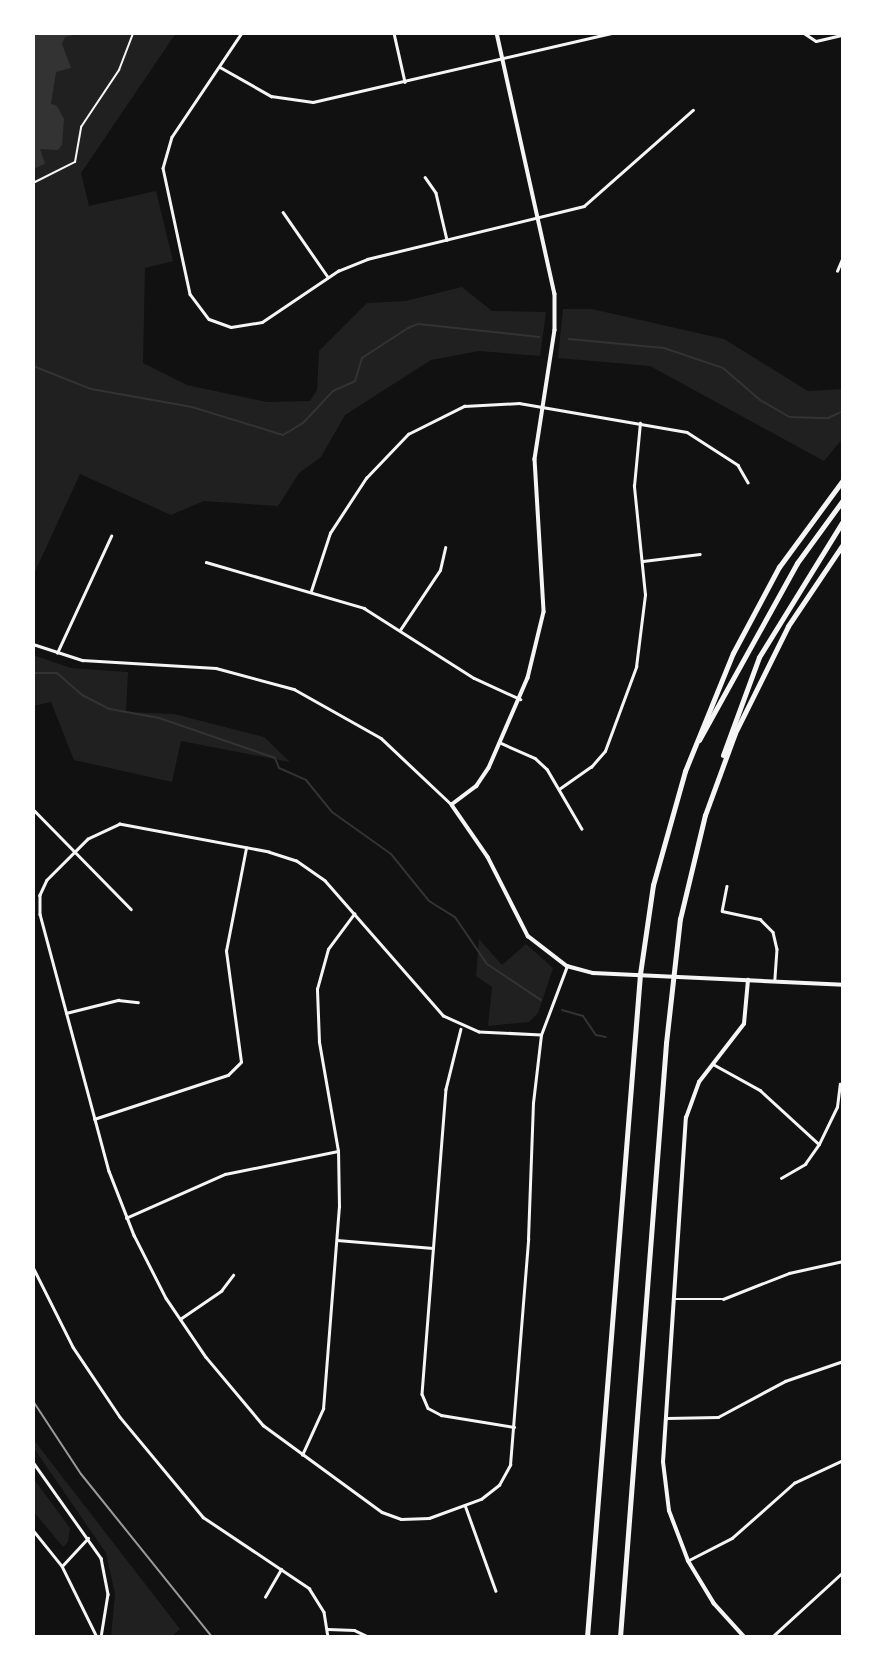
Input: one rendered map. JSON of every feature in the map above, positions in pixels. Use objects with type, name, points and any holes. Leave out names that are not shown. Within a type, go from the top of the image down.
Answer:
[{"type":"highway","points":[[587,1637],[643,947],[661,852],[685,771],[718,687],[761,597],[843,481]]},
{"type":"highway","points":[[685,771],[741,659],[797,563],[843,500]]},
{"type":"highway","points":[[620,1637],[675,948],[705,815],[747,683],[798,588],[843,521]]},
{"type":"highway","points":[[705,815],[735,733],[765,669],[843,544]]},
{"type":"street","points":[[242,33],[172,137],[164,161],[165,188],[193,300],[216,323],[248,327],[266,320],[328,277],[367,259],[539,219],[591,202],[693,110]]},
{"type":"street","points":[[394,33],[405,82]]},
{"type":"street","points":[[452,805],[482,779],[501,743],[537,654],[544,612],[534,483],[556,308],[497,33]]},
{"type":"street","points":[[220,66],[258,91],[297,102],[331,100],[612,33]]},
{"type":"street","points":[[804,33],[817,41],[843,35]]},
{"type":"street","points":[[425,177],[436,193],[447,240]]},
{"type":"street","points":[[283,212],[328,277]]},
{"type":"street","points":[[837,271],[843,257]]},
{"type":"street","points":[[311,591],[325,547],[348,503],[408,434],[464,406],[507,402],[640,424],[701,438],[738,465],[748,482]]},
{"type":"street","points":[[559,789],[599,759],[626,703],[642,634],[643,561],[634,485],[640,424]]},
{"type":"street","points":[[57,653],[111,536]]},
{"type":"street","points":[[400,630],[440,570],[445,548]]},
{"type":"street","points":[[643,561],[700,554]]},
{"type":"street","points":[[206,562],[363,608],[474,678],[520,699]]},
{"type":"street","points":[[33,644],[82,660],[216,668],[294,689],[342,712],[381,738],[452,805],[488,858],[528,936],[567,966],[593,973],[843,985]]},
{"type":"street","points":[[501,743],[539,761],[582,829]]},
{"type":"street","points":[[33,809],[131,909]]},
{"type":"street","points":[[541,1035],[461,1027],[436,1009],[354,914],[308,868],[246,847],[126,823],[99,832],[75,852],[47,880],[39,901],[94,1119],[126,1218],[180,1319],[253,1415],[302,1455],[395,1518],[425,1519],[488,1495],[503,1479],[511,1461],[528,1239],[530,1132],[541,1035],[567,966]]},
{"type":"street","points":[[94,1119],[228,1075],[241,1062],[226,951],[246,847]]},
{"type":"street","points":[[727,886],[722,911],[760,919],[773,932],[777,948],[775,981]]},
{"type":"street","points":[[302,1455],[323,1409],[337,1240],[338,1151],[319,1042],[317,989],[328,949],[354,914]]},
{"type":"street","points":[[744,1637],[714,1604],[688,1561],[666,1493],[665,1418],[686,1118],[693,1094],[744,1024],[748,980]]},
{"type":"street","points":[[66,1013],[118,1000],[138,1002]]},
{"type":"street","points":[[461,1027],[446,1089],[423,1399],[440,1415],[514,1427]]},
{"type":"street","points":[[713,1064],[760,1090],[819,1144]]},
{"type":"street","points":[[781,1178],[798,1170],[819,1144],[837,1107],[840,1084]]},
{"type":"street","points":[[126,1218],[225,1174],[338,1151]]},
{"type":"street","points":[[337,1240],[433,1248]]},
{"type":"street","points":[[673,1299],[717,1300],[789,1273],[843,1261]]},
{"type":"street","points":[[33,1267],[101,1390],[184,1497],[216,1529],[281,1569],[315,1595],[328,1629],[328,1637]]},
{"type":"street","points":[[180,1319],[221,1291],[233,1275]]},
{"type":"street","points":[[665,1418],[718,1417],[785,1381],[843,1362]]},
{"type":"street","points":[[688,1561],[732,1538],[794,1483],[843,1460]]},
{"type":"street","points":[[33,1462],[101,1558],[107,1581],[99,1637]]},
{"type":"street","points":[[465,1505],[496,1591]]},
{"type":"street","points":[[33,1530],[62,1566],[99,1637]]},
{"type":"street","points":[[62,1566],[88,1538]]},
{"type":"street","points":[[265,1597],[281,1569]]},
{"type":"street","points":[[772,1637],[843,1572]]},
{"type":"street","points":[[328,1629],[354,1630],[369,1637]]},
{"type":"path","points":[[33,183],[75,162],[81,127],[119,70],[133,33]]},
{"type":"shaded area","points":[[33,33],[176,33],[81,173],[89,206],[156,191],[173,261],[145,268],[143,363],[187,385],[267,402],[310,401],[317,390],[319,351],[367,303],[406,301],[462,287],[492,311],[546,312],[540,356],[479,351],[431,360],[345,415],[321,457],[299,473],[278,506],[204,501],[171,515],[80,474],[33,576]]},
{"type":"shaded area","points":[[33,33],[83,33],[65,37],[62,44],[71,68],[56,72],[51,104],[57,106],[64,119],[62,145],[58,150],[40,149],[45,164],[33,169]]},
{"type":"shaded area","points":[[563,309],[592,309],[724,339],[808,391],[843,389],[843,438],[824,461],[650,366],[558,358]]},
{"type":"shaded area","points":[[33,655],[71,668],[128,672],[126,712],[174,714],[264,737],[290,762],[181,741],[172,782],[74,760],[51,702],[33,706]]},
{"type":"shaded area","points":[[479,939],[502,965],[526,944],[553,968],[538,1013],[529,1022],[488,1026],[492,987],[476,976]]},
{"type":"shaded area","points":[[33,1439],[180,1629],[171,1637],[111,1637],[115,1594],[106,1553],[33,1447]]},
{"type":"shaded area","points":[[33,1478],[70,1528],[68,1542],[63,1547],[33,1511]]},
{"type":"waterway","points":[[33,366],[91,389],[192,407],[283,435],[303,423],[333,391],[355,381],[362,358],[418,324],[539,337]]},
{"type":"waterway","points":[[569,339],[664,348],[723,368],[760,400],[790,417],[828,418],[843,411]]},
{"type":"waterway","points":[[33,673],[57,673],[82,695],[110,709],[159,718],[275,758],[279,768],[306,780],[332,812],[391,854],[429,901],[455,917],[487,964],[541,1000]]},
{"type":"waterway","points":[[562,1010],[583,1016],[596,1035],[606,1037]]},
{"type":"railway","points":[[33,1401],[81,1474],[212,1637]]}]
